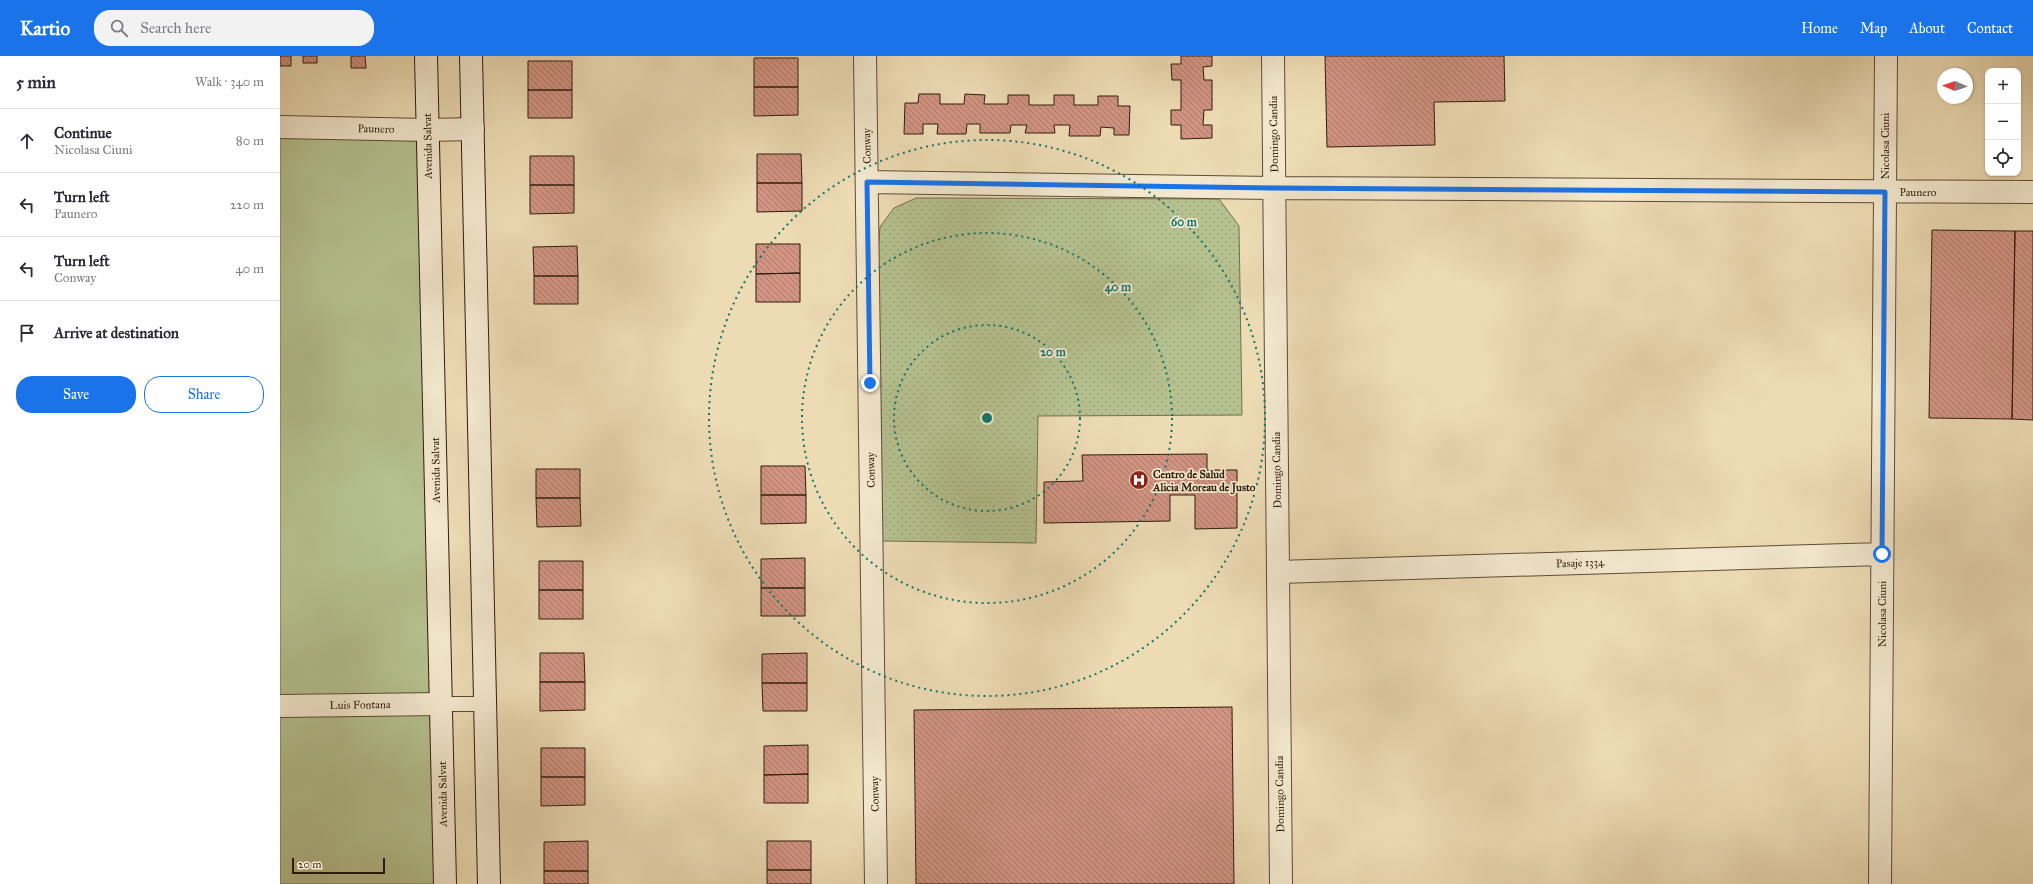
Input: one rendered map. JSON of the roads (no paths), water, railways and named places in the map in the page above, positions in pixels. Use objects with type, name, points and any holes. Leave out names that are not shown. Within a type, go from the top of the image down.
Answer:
[{"type":"street","name":"Avenida Salvat","points":[[426,56],[445,884]]},
{"type":"street","points":[[471,56],[489,884]]},
{"type":"street","name":"Conway","points":[[865,56],[876,884]]},
{"type":"street","name":"Domingo Candia","points":[[1273,56],[1281,884]]},
{"type":"street","name":"Nicolasa Ciuni","points":[[1880,884],[1886,56]]},
{"type":"street","name":"Paunero","points":[[280,127],[428,130],[473,129]]},
{"type":"street","name":"Paunero","points":[[867,182],[1274,188],[2033,192]]},
{"type":"street","name":"Pasaje 1334","points":[[1278,572],[1882,554]]},
{"type":"street","name":"Luis Fontana","points":[[280,706],[441,704]]},
{"type":"lane","points":[[441,704],[485,704]]},
{"type":"place","name":"Centro de Salud Alicia Moreau de Justo","points":[[1139,480]]}]
